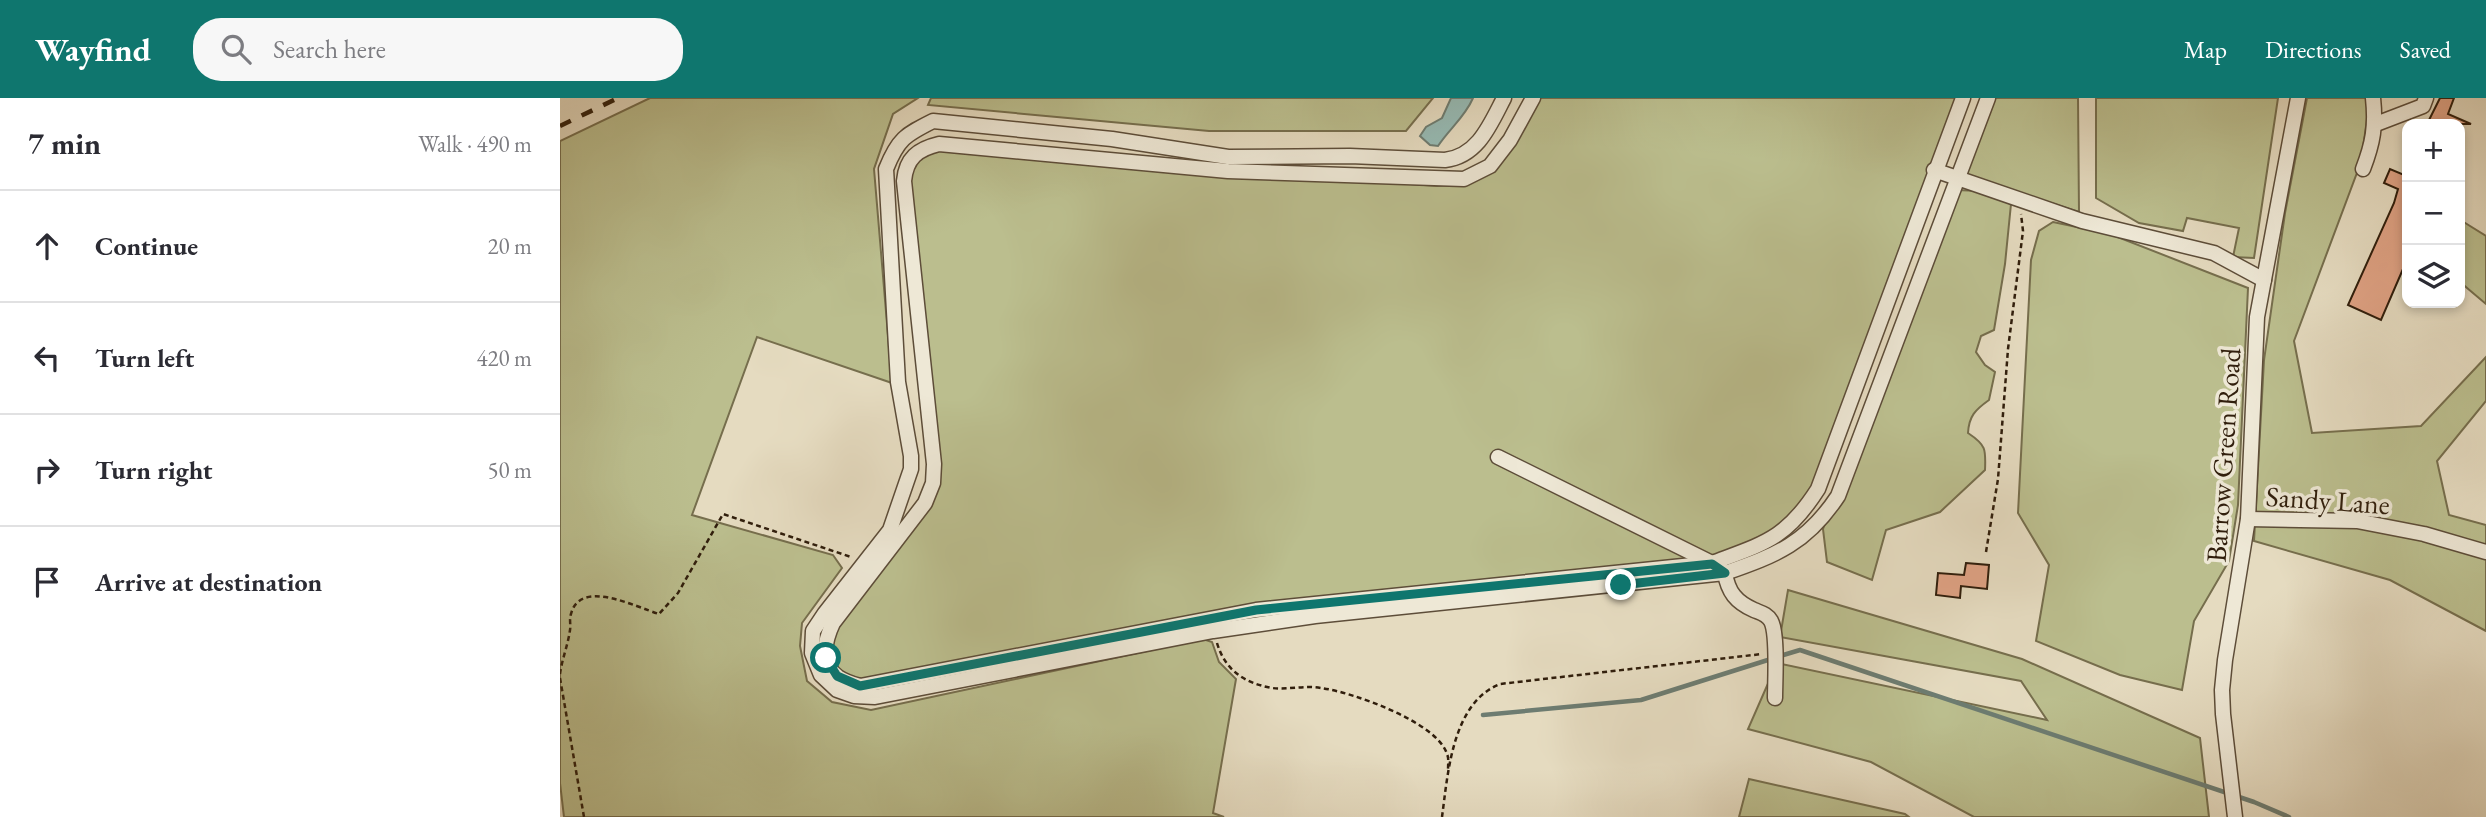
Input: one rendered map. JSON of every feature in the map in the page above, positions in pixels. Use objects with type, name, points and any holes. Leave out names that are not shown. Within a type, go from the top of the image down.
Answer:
[{"type":"street","points":[[1504,98],[1486,134],[1469,151],[1445,160],[1350,156],[1228,157],[1112,139],[933,121],[908,134],[895,148],[886,169],[898,382],[911,469],[890,530],[813,631],[812,653],[821,675],[837,690],[854,696],[875,696],[1213,631],[1315,616],[1725,573],[1787,549],[1825,516],[1838,496],[1988,98]]},
{"type":"street","points":[[1532,98],[1510,140],[1490,166],[1464,178],[1228,171],[939,144],[924,147],[912,156],[905,169],[904,181],[934,464],[933,483],[925,503],[833,623],[824,641],[826,658],[837,676],[860,686],[1256,610],[1712,564],[1761,545],[1780,534],[1802,514],[1818,489],[1934,170],[1963,98]]},
{"type":"street","name":"Barrow Green Road","points":[[2235,817],[2222,690],[2248,519],[2258,317],[2298,98]]},
{"type":"street","points":[[2363,169],[2376,124],[2373,98]]},
{"type":"street","points":[[2376,124],[2423,106],[2426,98]]},
{"type":"street","points":[[1934,170],[2082,221],[2214,253],[2264,280]]},
{"type":"street","points":[[1498,457],[1725,573],[1727,587],[1733,596],[1770,619],[1773,626],[1775,698]]},
{"type":"street","name":"Sandy Lane","points":[[2248,519],[2357,521],[2424,534],[2486,552]]},
{"type":"path","points":[[1986,552],[1997,479],[2008,349],[2023,232],[2019,208],[2010,197]]},
{"type":"path","points":[[584,817],[560,676],[570,630],[570,614],[578,601],[587,596],[602,595],[659,614],[678,593],[723,514],[865,561]]},
{"type":"path","points":[[1213,631],[1222,660],[1227,666],[1257,683],[1273,688],[1321,688],[1406,716],[1425,727],[1439,740],[1448,754],[1448,773]]},
{"type":"path","points":[[1441,817],[1457,739],[1475,700],[1489,689],[1500,684],[1775,653]]},
{"type":"green space","points":[[650,98],[918,98],[893,114],[874,169],[892,383],[757,337],[692,515],[833,555],[842,568],[802,623],[800,646],[807,681],[832,702],[871,710],[1203,639],[1212,642],[1219,662],[1236,679],[1213,813],[1224,817],[564,817],[560,783],[560,141]]},
{"type":"green space","points":[[931,98],[1433,98],[1406,131],[1209,131],[928,105]]},
{"type":"green space","points":[[1538,98],[1959,98],[1814,488],[1775,532],[1727,555],[1246,606],[860,682],[838,668],[831,649],[833,630],[938,484],[908,181],[916,158],[939,148],[1437,186],[1467,184]]},
{"type":"green space","points":[[1993,98],[2078,98],[2079,212],[1961,174]]},
{"type":"green space","points":[[2096,98],[2278,98],[2254,258],[2233,257],[2239,228],[2187,218],[2183,231],[2139,223],[2096,198]]},
{"type":"green space","points":[[2307,98],[2370,98],[2361,162],[2294,341],[2312,433],[2421,426],[2486,357],[2486,401],[2437,461],[2449,515],[2486,525],[2486,631],[2390,580],[2254,541],[2264,360],[2285,213]]},
{"type":"green space","points":[[1956,190],[1981,191],[2011,204],[1994,330],[1981,336],[1976,352],[1985,365],[1995,372],[1989,400],[1974,414],[1968,433],[1984,448],[1985,470],[1940,512],[1886,530],[1872,580],[1827,562],[1823,529],[1913,287]]},
{"type":"green space","points":[[2053,222],[2110,234],[2248,288],[2238,505],[2229,561],[2194,621],[2182,690],[2120,675],[2036,641],[2049,565],[2018,513],[2031,260],[2039,231]]},
{"type":"green space","points":[[2465,223],[2486,236],[2486,304],[2465,286]]},
{"type":"green space","points":[[1788,590],[2022,659],[2200,738],[2209,817],[1974,817],[1871,762],[1748,729],[1777,663],[2047,720],[2021,681],[1780,637]]},
{"type":"green space","points":[[1749,779],[1905,814],[1909,817],[1739,817]]},
{"type":"water","points":[[1451,98],[1473,98],[1438,146],[1430,145],[1420,136],[1426,127],[1442,118]]},
{"type":"building","points":[[2440,98],[2454,98],[2448,114],[2460,119],[2430,119]]},
{"type":"building","points":[[2390,169],[2402,174],[2402,271],[2381,320],[2348,305],[2394,203],[2398,189],[2384,183]]},
{"type":"building","points":[[1966,563],[1989,565],[1987,589],[1961,586],[1960,598],[1936,595],[1938,573],[1964,575]]},
{"type":"waterway","points":[[1780,656],[1800,650],[2254,802],[2289,817]]},
{"type":"waterway","points":[[1483,715],[1641,700],[1771,659]]},
{"type":"railway","points":[[560,126],[618,98]]},
{"type":"route","points":[[826,658],[837,676],[860,686],[1256,610],[1712,564],[1725,573],[1621,585]]}]
